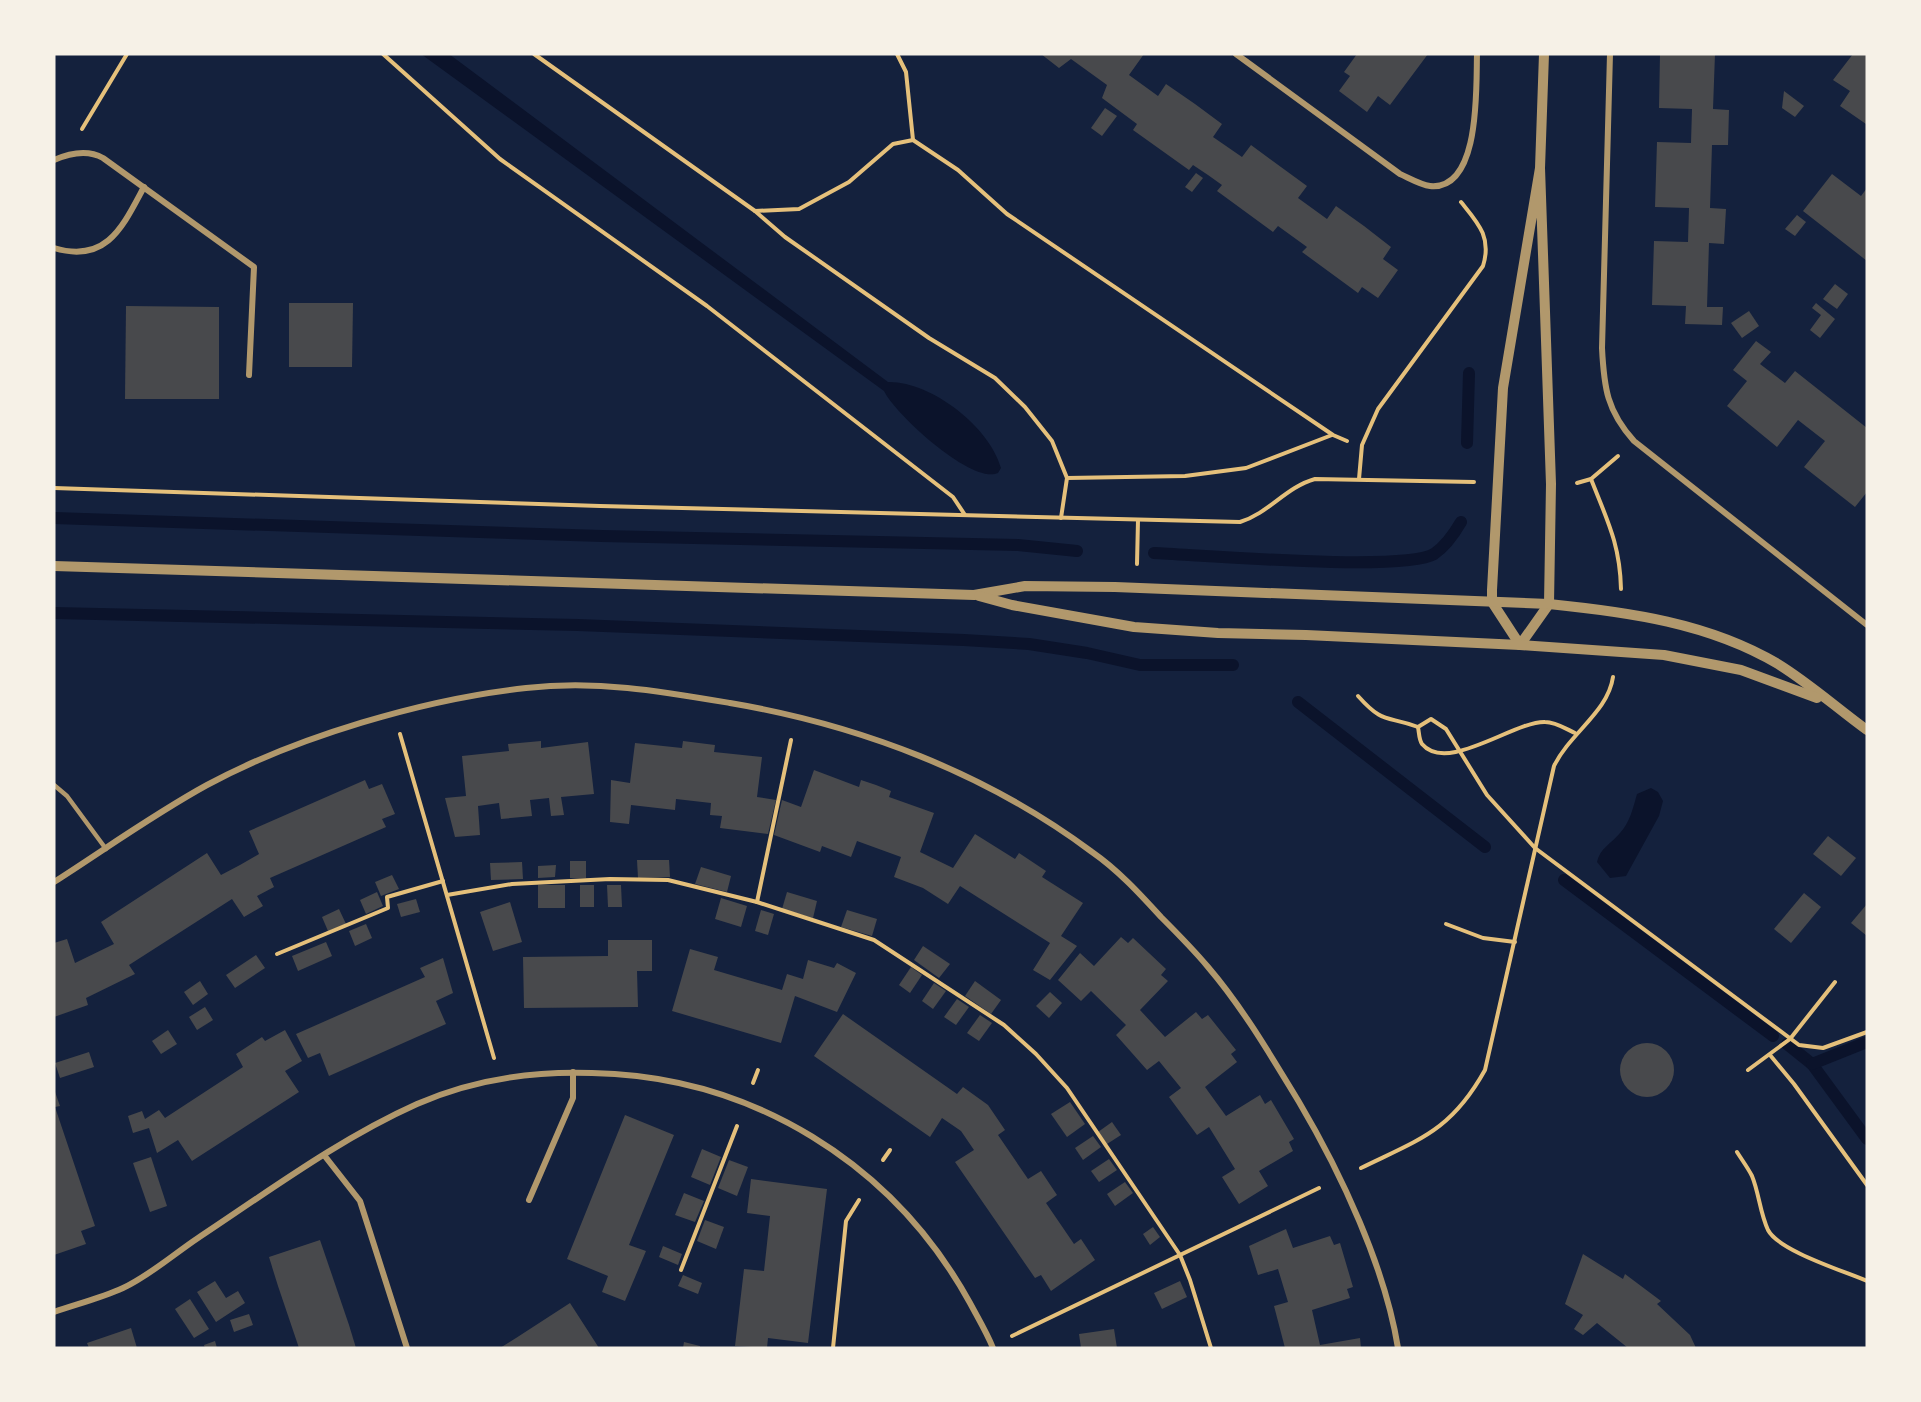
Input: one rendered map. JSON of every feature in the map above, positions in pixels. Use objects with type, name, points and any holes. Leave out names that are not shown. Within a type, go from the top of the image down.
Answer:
[{"type":"street","points":[[1236,54],[1400,174],[1430,186],[1447,184],[1463,166],[1471,142],[1476,114],[1478,54]]},
{"type":"street","points":[[1520,645],[1549,604],[1551,484],[1540,168],[1544,54]]},
{"type":"street","points":[[1610,54],[1602,348],[1604,383],[1613,415],[1634,441],[1867,625]]},
{"type":"street","points":[[54,160],[66,155],[94,153],[254,267],[249,375]]},
{"type":"street","points":[[1520,645],[1492,602],[1503,388],[1540,168]]},
{"type":"street","points":[[54,249],[69,253],[84,252],[107,242],[122,226],[144,187]]},
{"type":"street","points":[[54,566],[974,595],[1025,586],[1115,587],[1549,604],[1620,611],[1717,636],[1779,664],[1828,703],[1867,730]]},
{"type":"street","points":[[974,595],[1012,605],[1134,627],[1218,633],[1306,634],[1520,645],[1664,655],[1723,665],[1828,703]]},
{"type":"street","points":[[54,882],[207,785],[305,742],[394,713],[526,688],[615,684],[796,716],[864,735],[938,763],[1018,802],[1093,852],[1137,891],[1210,969],[1265,1045],[1320,1137],[1340,1178],[1371,1253],[1398,1348]]},
{"type":"street","points":[[529,1200],[573,1098],[573,1072]]},
{"type":"street","points":[[54,1311],[124,1287],[324,1155],[379,1122],[420,1103],[498,1077],[573,1072],[649,1077],[691,1085],[746,1102],[808,1132],[843,1155],[904,1211],[934,1247],[960,1285],[993,1347]]},
{"type":"street","points":[[324,1155],[360,1202],[407,1348]]},
{"type":"lane","points":[[54,784],[67,796],[106,849]]},
{"type":"path","points":[[66,155],[127,54]]},
{"type":"path","points":[[383,54],[500,159],[707,306],[952,497],[965,516]]},
{"type":"path","points":[[534,54],[755,211],[785,237],[920,331],[995,378],[1024,407],[1052,441],[1067,478],[1061,518]]},
{"type":"path","points":[[897,54],[906,72],[914,140]]},
{"type":"path","points":[[755,211],[799,209],[849,182],[893,144],[914,140],[958,170],[1007,214],[1333,435],[1347,441]]},
{"type":"path","points":[[54,488],[965,516],[1240,522],[1256,517],[1300,483],[1316,479],[1359,479],[1362,445],[1378,409],[1473,280],[1487,252],[1482,227],[1447,184]]},
{"type":"path","points":[[1067,478],[1185,476],[1246,468],[1333,435]]},
{"type":"path","points":[[1591,479],[1614,533],[1620,566],[1621,598]]},
{"type":"path","points":[[1137,570],[1138,520]]},
{"type":"path","points":[[993,1347],[1440,1128],[1473,1092],[1485,1070],[1554,766],[1563,747],[1606,700],[1612,682],[1615,651]]},
{"type":"path","points":[[1358,696],[1374,714],[1392,722],[1418,727],[1431,719],[1440,724],[1446,729],[1458,753],[1487,795],[1535,848],[1799,1046],[1824,1047],[1867,1032]]},
{"type":"path","points":[[394,713],[498,1077]]},
{"type":"path","points":[[757,902],[796,716]]},
{"type":"path","points":[[1418,727],[1421,743],[1429,750],[1458,753],[1529,724],[1546,722],[1575,733]]},
{"type":"path","points":[[447,895],[512,884],[668,880],[757,902],[874,940],[1004,1025],[1067,1088],[1179,1255],[1190,1280],[1210,1348]]},
{"type":"path","points":[[277,954],[388,908],[387,897],[443,881]]},
{"type":"path","points":[[1446,924],[1483,938],[1515,942]]},
{"type":"path","points":[[1748,1070],[1790,1039],[1835,982]]},
{"type":"path","points":[[1770,1055],[1794,1084],[1867,1185]]},
{"type":"path","points":[[681,1270],[759,1070]]},
{"type":"path","points":[[833,1348],[846,1221],[890,1150]]},
{"type":"path","points":[[1737,1152],[1752,1176],[1769,1233],[1783,1245],[1807,1257],[1867,1281]]},
{"type":"water","points":[[421,54],[449,54],[888,382],[922,389],[956,409],[985,437],[995,452],[1001,468],[998,473],[986,474],[971,468],[935,445],[903,415],[884,391]]},
{"type":"water","points":[[1651,788],[1658,792],[1663,801],[1659,816],[1626,876],[1610,878],[1597,862],[1598,857],[1623,829],[1631,815],[1637,794]]},
{"type":"building","points":[[1041,54],[1144,54],[1129,75],[1158,96],[1166,84],[1195,104],[1222,124],[1213,137],[1242,157],[1251,145],[1307,186],[1298,198],[1327,219],[1336,206],[1364,226],[1391,247],[1383,259],[1398,270],[1378,298],[1362,287],[1358,293],[1302,252],[1307,247],[1278,226],[1273,232],[1217,191],[1222,185],[1193,165],[1189,170],[1133,130],[1137,124],[1102,98],[1107,85],[1071,59],[1059,68]]},
{"type":"building","points":[[1357,54],[1428,54],[1390,105],[1378,96],[1367,112],[1339,91],[1350,76],[1344,72]]},
{"type":"building","points":[[1660,54],[1715,54],[1713,109],[1729,110],[1728,145],[1712,145],[1710,208],[1726,209],[1724,244],[1709,243],[1707,307],[1723,307],[1722,325],[1685,324],[1686,306],[1652,305],[1654,241],[1688,242],[1689,208],[1655,207],[1657,142],[1691,143],[1692,109],[1659,108]]},
{"type":"building","points":[[1853,54],[1867,54],[1866,124],[1840,106],[1850,91],[1833,80]]},
{"type":"building","points":[[1784,91],[1804,106],[1795,117],[1782,108]]},
{"type":"building","points":[[1105,108],[1117,116],[1102,136],[1091,128]]},
{"type":"building","points":[[1196,173],[1203,178],[1192,192],[1185,187]]},
{"type":"building","points":[[1832,174],[1861,196],[1867,188],[1867,261],[1803,211]]},
{"type":"building","points":[[1797,215],[1806,222],[1795,236],[1785,229]]},
{"type":"building","points":[[1835,284],[1848,294],[1837,309],[1823,299]]},
{"type":"building","points":[[289,303],[353,303],[352,367],[289,367]]},
{"type":"building","points":[[1816,303],[1835,319],[1820,338],[1810,330],[1821,315],[1812,308]]},
{"type":"building","points":[[126,306],[219,307],[219,399],[125,399]]},
{"type":"building","points":[[1749,311],[1759,326],[1742,338],[1731,323]]},
{"type":"building","points":[[1756,341],[1771,352],[1760,364],[1785,383],[1795,371],[1867,428],[1867,492],[1855,507],[1804,467],[1825,441],[1798,420],[1777,447],[1727,406],[1747,381],[1733,370]]},
{"type":"building","points":[[541,741],[541,748],[588,742],[594,794],[561,797],[564,815],[551,816],[549,798],[530,800],[532,816],[501,819],[499,803],[478,806],[480,835],[455,837],[445,798],[466,796],[462,756],[509,751],[508,744]]},
{"type":"building","points":[[683,741],[715,745],[714,752],[762,757],[757,797],[776,800],[768,834],[720,828],[722,816],[710,815],[711,803],[676,799],[675,810],[631,805],[629,824],[610,822],[611,780],[630,783],[635,743],[682,748]]},
{"type":"building","points":[[814,770],[859,787],[861,780],[876,785],[891,791],[889,797],[934,813],[920,852],[953,868],[975,834],[1015,859],[1019,853],[1046,871],[1042,877],[1083,903],[1061,936],[1077,946],[1050,980],[1033,970],[1050,943],[960,886],[948,904],[923,888],[894,877],[901,857],[857,841],[851,857],[822,846],[820,852],[774,835],[782,800],[801,807]]},
{"type":"building","points":[[365,780],[369,789],[382,784],[395,814],[382,819],[386,827],[270,878],[274,887],[257,896],[263,906],[244,917],[232,899],[129,965],[135,974],[86,998],[88,1005],[54,1017],[54,943],[67,939],[75,963],[114,944],[101,922],[207,853],[221,875],[240,865],[259,854],[249,831]]},
{"type":"building","points":[[1828,836],[1856,858],[1841,876],[1813,854]]},
{"type":"building","points":[[637,860],[669,860],[670,877],[638,878]]},
{"type":"building","points":[[570,861],[586,861],[586,878],[570,878]]},
{"type":"building","points":[[522,862],[523,879],[491,880],[490,863]]},
{"type":"building","points":[[556,865],[555,877],[538,878],[538,866]]},
{"type":"building","points":[[701,867],[731,876],[727,892],[695,884]]},
{"type":"building","points":[[392,875],[399,889],[381,896],[375,882]]},
{"type":"building","points":[[538,885],[565,885],[565,908],[538,908]]},
{"type":"building","points":[[580,885],[594,885],[594,907],[580,907]]},
{"type":"building","points":[[607,885],[621,885],[622,907],[608,907]]},
{"type":"building","points":[[377,892],[383,906],[366,914],[360,900]]},
{"type":"building","points":[[787,892],[817,901],[813,918],[782,909]]},
{"type":"building","points":[[1804,893],[1821,907],[1791,943],[1774,929]]},
{"type":"building","points":[[721,898],[747,906],[741,927],[715,919]]},
{"type":"building","points":[[416,899],[420,912],[401,917],[397,904]]},
{"type":"building","points":[[510,902],[522,942],[493,951],[480,912]]},
{"type":"building","points":[[1867,904],[1867,936],[1851,923]]},
{"type":"building","points":[[339,909],[346,924],[328,931],[322,917]]},
{"type":"building","points":[[761,910],[774,914],[768,935],[755,931]]},
{"type":"building","points":[[847,910],[877,919],[872,936],[841,927]]},
{"type":"building","points":[[366,924],[372,938],[355,946],[349,931]]},
{"type":"building","points":[[1121,937],[1128,943],[1133,938],[1166,969],[1161,975],[1168,981],[1140,1010],[1165,1037],[1196,1012],[1202,1019],[1208,1015],[1236,1050],[1231,1054],[1237,1062],[1205,1087],[1226,1116],[1260,1095],[1265,1104],[1271,1100],[1294,1139],[1289,1142],[1293,1151],[1259,1171],[1268,1186],[1239,1204],[1222,1177],[1235,1169],[1209,1127],[1197,1135],[1169,1097],[1181,1088],[1159,1061],[1147,1070],[1116,1035],[1126,1025],[1091,991],[1081,1001],[1058,980],[1080,953],[1094,966]]},
{"type":"building","points":[[608,940],[652,940],[652,971],[637,971],[638,1007],[524,1008],[523,957],[608,956]]},
{"type":"building","points":[[326,942],[332,956],[298,971],[292,956]]},
{"type":"building","points":[[923,946],[950,964],[939,978],[914,960]]},
{"type":"building","points":[[690,949],[718,957],[714,970],[782,990],[787,974],[803,979],[808,960],[834,968],[837,963],[856,973],[837,1012],[795,996],[781,1043],[672,1011]]},
{"type":"building","points":[[256,955],[265,968],[235,988],[226,975]]},
{"type":"building","points":[[443,958],[453,993],[436,1001],[446,1024],[329,1076],[320,1053],[308,1058],[296,1034],[425,977],[420,968]]},
{"type":"building","points":[[911,967],[922,975],[910,993],[899,985]]},
{"type":"building","points":[[200,981],[208,994],[193,1005],[184,992]]},
{"type":"building","points":[[975,981],[1001,1000],[991,1014],[965,996]]},
{"type":"building","points":[[934,983],[946,991],[933,1009],[922,1001]]},
{"type":"building","points":[[1050,992],[1062,1003],[1049,1018],[1036,1006]]},
{"type":"building","points":[[957,999],[969,1007],[956,1025],[944,1017]]},
{"type":"building","points":[[205,1007],[213,1020],[197,1030],[189,1017]]},
{"type":"building","points":[[843,1014],[957,1094],[963,1087],[988,1105],[1005,1130],[998,1135],[1028,1179],[1041,1171],[1057,1195],[1046,1203],[1074,1244],[1081,1239],[1095,1260],[1051,1291],[1041,1275],[1035,1278],[955,1162],[974,1150],[961,1131],[942,1118],[930,1137],[814,1056]]},
{"type":"building","points":[[980,1015],[992,1023],[979,1041],[967,1033]]},
{"type":"building","points":[[168,1030],[177,1044],[161,1054],[152,1041]]},
{"type":"building","points":[[285,1030],[302,1061],[285,1071],[299,1092],[192,1161],[178,1140],[157,1153],[149,1128],[133,1133],[128,1116],[142,1111],[145,1119],[159,1110],[165,1118],[243,1067],[236,1054],[262,1037],[265,1041]]},
{"type":"building","points":[[1642,1043],[1652,1043],[1662,1047],[1670,1055],[1674,1070],[1670,1085],[1662,1093],[1652,1097],[1642,1097],[1632,1093],[1624,1085],[1620,1075],[1620,1065],[1624,1055],[1632,1047]]},
{"type":"building","points":[[89,1052],[94,1067],[60,1078],[55,1063]]},
{"type":"building","points":[[54,1089],[60,1106],[55,1107],[95,1226],[81,1231],[86,1244],[54,1255]]},
{"type":"building","points":[[1070,1102],[1085,1124],[1067,1137],[1051,1114]]},
{"type":"building","points":[[625,1115],[674,1135],[629,1245],[646,1251],[625,1301],[602,1292],[608,1276],[567,1259]]},
{"type":"building","points":[[1112,1122],[1121,1135],[1107,1144],[1098,1132]]},
{"type":"building","points":[[1093,1136],[1101,1147],[1083,1160],[1075,1148]]},
{"type":"building","points":[[702,1149],[721,1157],[710,1185],[691,1177]]},
{"type":"building","points":[[151,1157],[167,1206],[150,1212],[133,1163]]},
{"type":"building","points":[[1109,1159],[1117,1170],[1099,1182],[1091,1171]]},
{"type":"building","points":[[729,1160],[748,1167],[737,1196],[718,1188]]},
{"type":"building","points":[[751,1179],[827,1189],[808,1343],[768,1338],[767,1348],[735,1346],[744,1269],[764,1271],[770,1216],[747,1213]]},
{"type":"building","points":[[1125,1182],[1133,1193],[1115,1206],[1107,1194]]},
{"type":"building","points":[[684,1193],[704,1201],[695,1222],[675,1215]]},
{"type":"building","points":[[705,1220],[724,1227],[716,1249],[697,1241]]},
{"type":"building","points":[[1153,1227],[1160,1237],[1150,1245],[1143,1234]]},
{"type":"building","points":[[1286,1229],[1293,1248],[1330,1236],[1334,1245],[1340,1243],[1353,1287],[1347,1289],[1350,1298],[1312,1310],[1320,1345],[1360,1338],[1361,1348],[1285,1348],[1274,1306],[1288,1302],[1278,1269],[1258,1275],[1249,1246]]},
{"type":"building","points":[[320,1240],[356,1348],[299,1348],[278,1286],[269,1257]]},
{"type":"building","points":[[663,1246],[682,1254],[678,1265],[659,1257]]},
{"type":"building","points":[[1583,1254],[1623,1279],[1625,1274],[1661,1301],[1657,1304],[1690,1335],[1696,1348],[1628,1348],[1597,1323],[1583,1335],[1574,1329],[1583,1315],[1565,1304]]},
{"type":"building","points":[[683,1275],[702,1283],[698,1294],[678,1286]]},
{"type":"building","points":[[215,1281],[226,1298],[238,1291],[245,1303],[216,1322],[197,1292]]},
{"type":"building","points":[[1180,1281],[1187,1297],[1162,1309],[1154,1293]]},
{"type":"building","points":[[190,1299],[209,1329],[194,1338],[175,1309]]},
{"type":"building","points":[[570,1303],[599,1348],[500,1348],[516,1338]]},
{"type":"building","points":[[249,1314],[253,1325],[234,1332],[230,1320]]},
{"type":"building","points":[[131,1328],[137,1348],[89,1348],[87,1343]]},
{"type":"building","points":[[1114,1329],[1117,1348],[1081,1348],[1079,1334]]},
{"type":"building","points":[[215,1341],[217,1348],[205,1348],[204,1345]]},
{"type":"building","points":[[684,1342],[700,1346],[700,1348],[683,1348]]},
{"type":"waterway","points":[[1467,443],[1469,373]]},
{"type":"waterway","points":[[54,518],[602,536],[1018,545],[1077,551]]},
{"type":"waterway","points":[[1154,553],[1300,561],[1384,562],[1415,559],[1438,551],[1461,522]]},
{"type":"waterway","points":[[54,613],[578,625],[964,640],[1029,644],[1087,653],[1140,665],[1233,665]]},
{"type":"waterway","points":[[1298,702],[1485,847]]},
{"type":"waterway","points":[[1564,880],[1773,1036]]},
{"type":"waterway","points":[[1812,1064],[1867,1042]]},
{"type":"waterway","points":[[1787,1044],[1812,1064],[1867,1139]]}]
